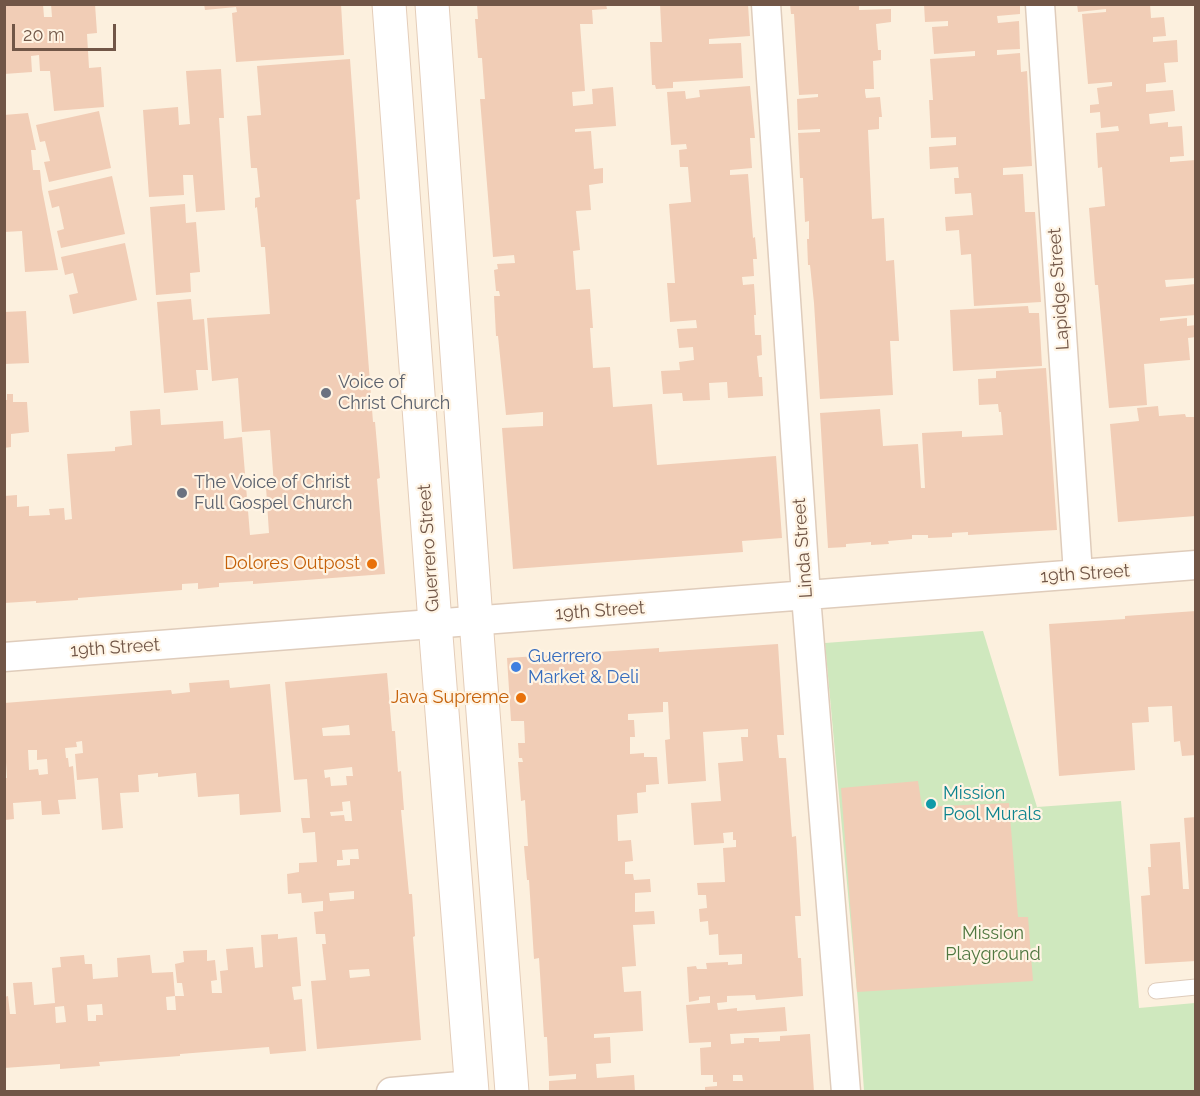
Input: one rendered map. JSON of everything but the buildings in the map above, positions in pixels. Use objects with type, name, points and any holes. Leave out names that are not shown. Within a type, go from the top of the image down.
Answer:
[{"type":"main road","name":"Guerrero Street","points":[[389,4],[472,1088]]},
{"type":"main road","points":[[432,4],[476,620],[513,1092]]},
{"type":"street","name":"Linda Street","points":[[766,4],[806,596],[846,1092]]},
{"type":"street","name":"Lapidge Street","points":[[1040,4],[1078,574]]},
{"type":"street","name":"19th Street","points":[[4,657],[1196,566]]},
{"type":"street","points":[[391,1092],[472,1088]]},
{"type":"lane","points":[[1156,991],[1196,987]]},
{"type":"green space","name":"Mission Playground","points":[[983,631],[1037,807],[1121,801],[1139,1008],[1195,1003],[1195,1091],[864,1091],[825,643]]},
{"type":"place","name":"Voice of Christ Church","points":[[326,393]]},
{"type":"place","name":"The Voice of Christ Full Gospel Church","points":[[182,493]]},
{"type":"place","name":"Dolores Outpost","points":[[372,564]]},
{"type":"place","name":"Guerrero Market & Deli","points":[[516,667]]},
{"type":"place","name":"Java Supreme","points":[[521,698]]},
{"type":"place","name":"Mission Pool Murals","points":[[931,804]]}]
